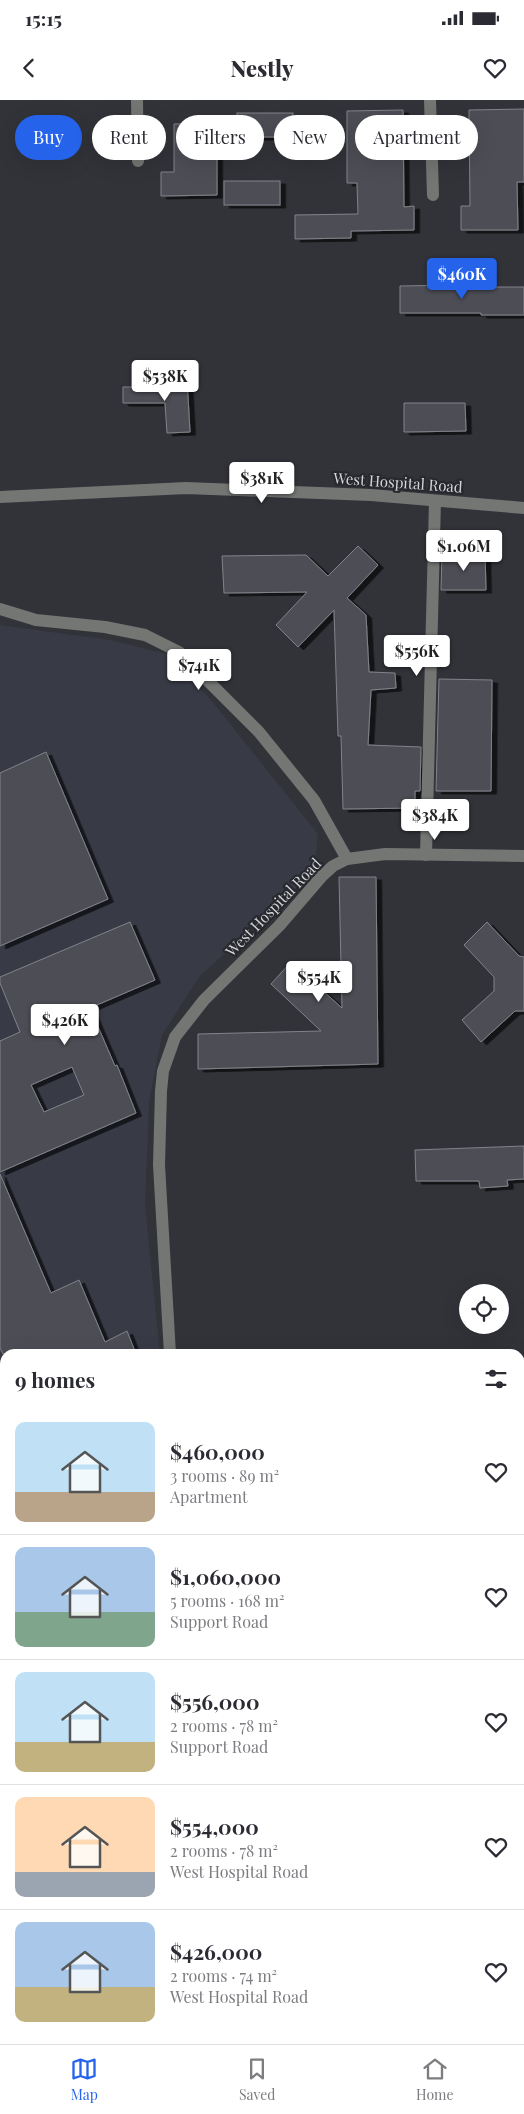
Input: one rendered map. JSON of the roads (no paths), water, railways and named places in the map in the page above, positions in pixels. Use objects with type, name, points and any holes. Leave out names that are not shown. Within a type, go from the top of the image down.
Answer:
[{"type":"street","points":[[137,100],[138,161]]},
{"type":"street","points":[[430,100],[433,195]]},
{"type":"street","name":"West Hospital Road","points":[[0,497],[186,488],[336,493],[524,508]]},
{"type":"street","points":[[426,855],[435,501]]},
{"type":"street","points":[[0,609],[36,620],[105,627],[145,635],[179,652],[259,732],[314,800],[347,859],[385,854],[524,856]]},
{"type":"street","name":"West Hospital Road","points":[[170,1349],[160,1165],[160,1091],[163,1071],[172,1046],[175,1038],[204,1000],[279,926],[322,876],[333,866],[347,859]]}]
